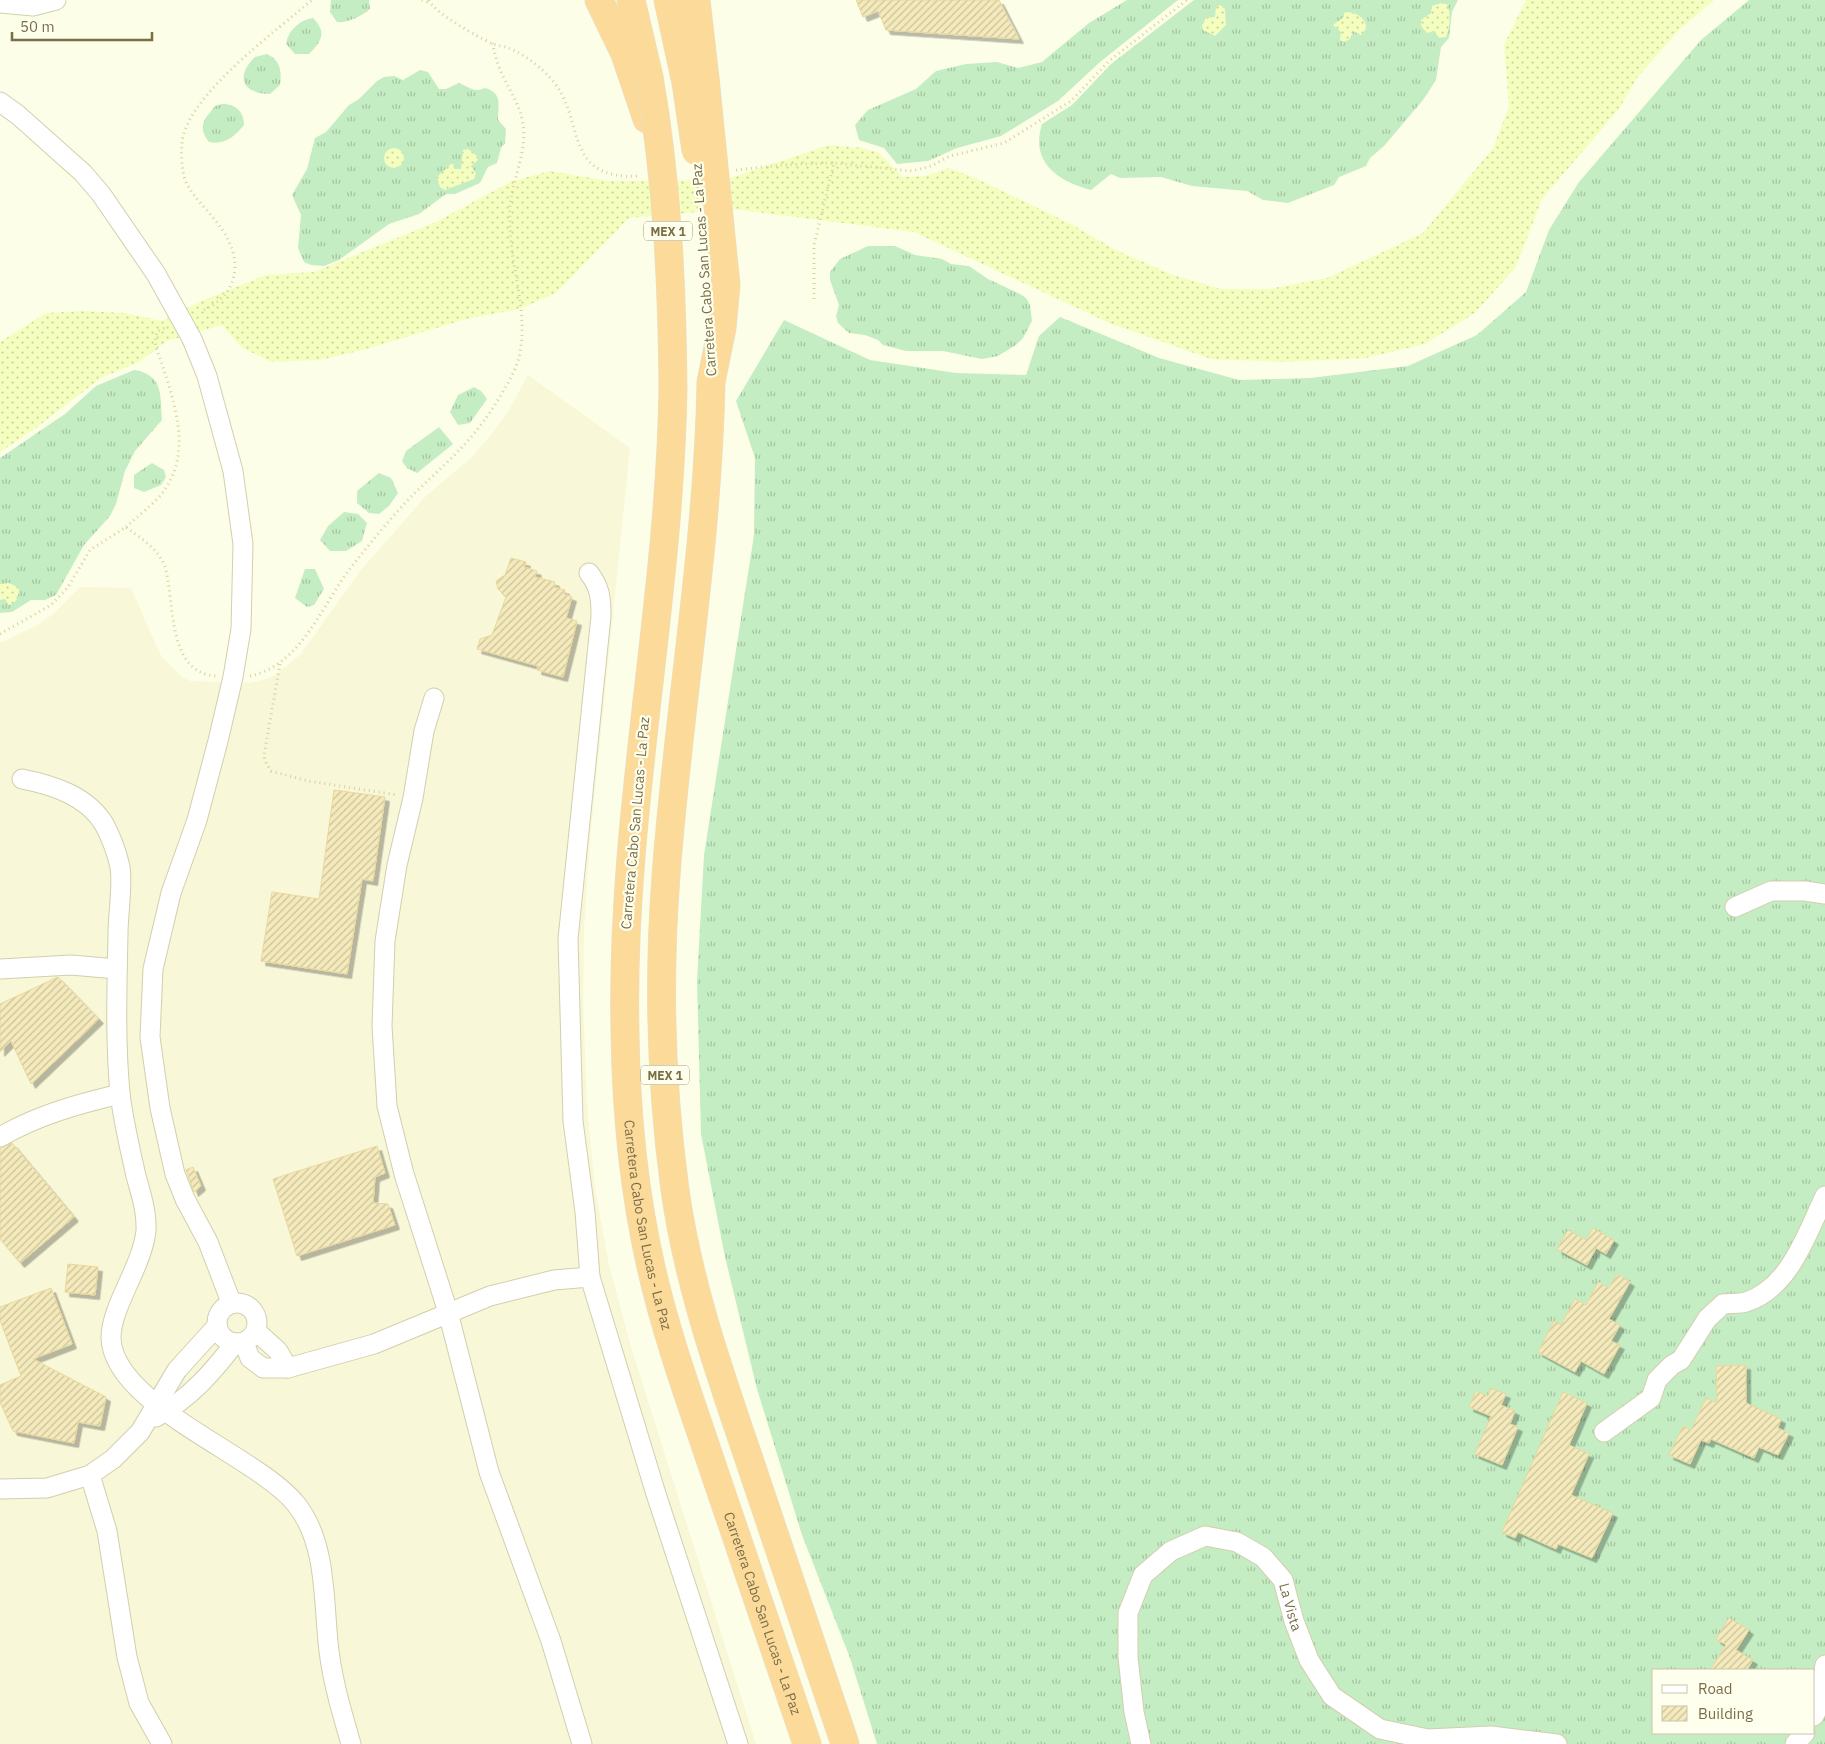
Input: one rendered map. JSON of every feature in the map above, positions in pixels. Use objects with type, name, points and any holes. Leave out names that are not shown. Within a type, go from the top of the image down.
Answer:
[{"type":"highway","points":[[599,0],[642,78]]},
{"type":"highway","name":"Carretera Cabo San Lucas - La Paz","points":[[631,0],[642,78],[663,171],[669,240],[673,386],[668,496],[632,828],[625,931],[625,1036],[634,1158],[650,1265],[680,1373],[807,1744]]},
{"type":"highway","name":"Carretera Cabo San Lucas - La Paz","points":[[668,0],[695,80],[696,145],[710,321],[712,382],[705,514],[666,878],[662,997],[664,1074],[671,1154],[682,1237],[713,1353],[846,1744]]},
{"type":"highway","points":[[695,80],[696,0]]},
{"type":"street","points":[[0,3],[33,6],[56,0]]},
{"type":"street","points":[[0,102],[68,158],[101,194],[156,274],[192,338],[204,368],[233,471],[243,544],[241,629],[233,676],[197,820],[171,893],[154,969],[150,1037],[160,1108],[175,1174],[185,1199],[208,1242],[232,1302]]},
{"type":"street","points":[[589,573],[598,584],[602,616],[568,939],[573,1121],[585,1212],[590,1277],[656,1494],[738,1744]]},
{"type":"street","points":[[434,698],[424,731],[397,865],[385,941],[382,1026],[387,1096],[404,1174],[448,1312],[489,1472],[551,1641],[582,1744]]},
{"type":"street","points":[[22,779],[48,784],[72,795],[86,805],[103,823],[120,869],[117,969],[120,1094],[146,1217],[142,1253],[111,1334],[112,1348],[116,1359],[157,1413],[262,1474],[297,1505],[310,1528],[324,1575],[330,1652],[339,1705],[351,1744]]},
{"type":"street","points":[[1735,907],[1772,891],[1806,891],[1825,894]]},
{"type":"street","points":[[0,969],[71,965],[117,969]]},
{"type":"street","points":[[0,1137],[21,1125],[58,1110],[120,1094]]},
{"type":"street","points":[[1604,1432],[1651,1398],[1657,1380],[1681,1360],[1707,1319],[1723,1304],[1745,1303],[1764,1293],[1784,1276],[1825,1196]]},
{"type":"street","points":[[245,1340],[250,1358],[263,1368],[288,1368],[374,1344],[490,1296],[545,1283],[590,1277]]},
{"type":"street","points":[[0,1489],[47,1488],[90,1475],[113,1459],[157,1413],[187,1397],[245,1340],[258,1325],[252,1311],[240,1302],[232,1302],[216,1318],[217,1326],[221,1334],[245,1340]]},
{"type":"street","points":[[157,1413],[177,1370],[217,1326]]},
{"type":"street","points":[[90,1475],[107,1530],[127,1657],[139,1703],[162,1744]]},
{"type":"street","name":"La Vista","points":[[1141,1744],[1134,1712],[1128,1657],[1128,1614],[1143,1575],[1171,1551],[1205,1536],[1237,1542],[1263,1557],[1283,1580],[1294,1621],[1309,1660],[1332,1696],[1380,1729],[1428,1739],[1491,1736],[1557,1744]]},
{"type":"street","points":[[1815,1714],[1825,1665]]},
{"type":"street","points":[[1795,1744],[1804,1734]]},
{"type":"path","points":[[204,310],[217,304],[228,293],[236,277],[234,260],[223,230],[186,182],[182,161],[184,134],[203,99],[237,64],[312,0]]},
{"type":"path","points":[[422,0],[429,2],[443,14],[492,43],[509,48],[532,62],[553,81],[563,99],[579,146],[587,159],[605,172],[620,178]]},
{"type":"path","points":[[732,171],[782,165],[834,163],[912,171],[931,166],[950,156],[1004,143],[1071,101],[1109,61],[1187,0]]},
{"type":"path","points":[[126,527],[159,554],[165,568],[172,624],[182,652],[196,668],[209,675],[233,676],[265,673],[281,663],[308,632],[348,571],[418,490],[446,466],[478,432],[511,379],[520,352],[523,321],[514,272],[510,211],[523,140],[523,124],[515,96],[502,72],[492,43]]},
{"type":"path","points":[[814,299],[814,245],[834,163]]},
{"type":"path","points":[[0,634],[51,605],[68,587],[90,550],[126,527],[159,496],[169,482],[180,454],[180,430],[171,392],[155,343],[158,331],[166,328]]},
{"type":"path","points":[[281,663],[264,755],[264,761],[271,771],[308,781],[412,798]]},
{"type":"shaded area","points":[[528,375],[630,448],[590,839],[584,928],[583,1003],[587,1106],[595,1189],[609,1265],[631,1347],[756,1744],[0,1744],[0,643],[36,626],[52,615],[80,587],[131,588],[162,657],[181,676],[190,681],[251,683],[272,677],[300,655],[361,570],[426,496],[471,458],[491,435],[508,412]]},
{"type":"green space","points":[[331,0],[369,0],[370,9],[345,22],[337,22],[330,12]]},
{"type":"green space","points":[[1127,0],[1178,0],[1100,62],[1058,101],[1001,136],[957,148],[928,161],[897,164],[884,148],[859,140],[855,125],[868,110],[916,89],[936,71],[966,64],[997,62],[1018,68],[1042,62],[1089,23]]},
{"type":"green space","points":[[1194,0],[1458,0],[1452,12],[1449,38],[1441,47],[1436,80],[1423,100],[1384,146],[1370,158],[1366,166],[1339,177],[1334,185],[1288,203],[1263,200],[1247,191],[1192,186],[1161,177],[1120,178],[1111,174],[1091,190],[1057,175],[1043,159],[1040,149],[1039,137],[1042,124],[1072,105],[1111,64]]},
{"type":"green space","points":[[1749,0],[1825,0],[1825,1744],[877,1744],[850,1658],[802,1535],[757,1389],[725,1257],[701,1134],[697,981],[704,855],[754,535],[755,458],[736,401],[784,320],[870,360],[956,373],[1026,375],[1039,336],[1060,317],[1159,358],[1239,380],[1310,378],[1408,366],[1477,335],[1526,292],[1549,230],[1579,182],[1701,40]]},
{"type":"green space","points":[[313,18],[320,28],[320,41],[309,54],[295,54],[286,44],[289,35],[303,21]]},
{"type":"green space","points":[[267,54],[275,59],[281,75],[280,85],[270,94],[253,91],[244,83],[245,71],[249,64],[255,57]]},
{"type":"green space","points":[[420,70],[428,72],[439,89],[446,89],[459,83],[472,89],[485,88],[495,93],[499,105],[498,120],[506,129],[505,143],[501,148],[497,163],[488,167],[480,183],[455,194],[446,194],[419,214],[389,224],[339,260],[324,266],[311,265],[304,262],[298,248],[301,215],[292,195],[307,169],[315,138],[326,132],[349,105],[359,99],[377,81],[384,77],[394,76],[403,80]]},
{"type":"green space","points":[[222,104],[231,105],[238,109],[244,120],[244,125],[229,139],[215,143],[209,142],[203,132],[203,123],[215,106]]},
{"type":"green space","points":[[868,246],[895,246],[915,255],[942,259],[951,264],[969,266],[988,279],[1026,298],[1030,305],[1032,321],[1023,338],[1016,345],[998,356],[982,359],[943,351],[906,351],[883,345],[878,340],[865,335],[849,333],[838,323],[836,316],[839,305],[830,280],[830,272],[840,259]]},
{"type":"green space","points":[[134,370],[151,376],[156,381],[160,395],[162,420],[135,451],[125,471],[116,504],[110,516],[84,545],[56,595],[45,600],[31,600],[12,612],[0,613],[0,458],[65,414],[96,386]]},
{"type":"green space","points":[[474,387],[481,391],[487,399],[470,423],[458,425],[450,412],[458,395]]},
{"type":"green space","points":[[439,427],[453,444],[417,473],[407,468],[402,461],[406,451]]},
{"type":"green space","points":[[152,463],[164,470],[166,477],[161,485],[144,492],[134,488],[134,475]]},
{"type":"green space","points":[[379,473],[391,478],[398,493],[389,506],[379,514],[369,513],[357,503],[357,491]]},
{"type":"green space","points":[[344,512],[358,514],[367,523],[362,541],[346,551],[330,551],[320,540],[328,526]]},
{"type":"green space","points":[[305,569],[315,569],[324,589],[314,605],[307,607],[295,598]]},
{"type":"sand","points":[[1526,0],[1714,0],[1679,30],[1637,78],[1619,109],[1542,199],[1516,267],[1475,313],[1425,344],[1366,358],[1284,362],[1211,359],[1109,323],[914,232],[732,209],[629,218],[556,293],[520,309],[466,319],[363,350],[320,360],[271,362],[241,347],[222,325],[167,341],[139,362],[101,378],[36,428],[0,452],[0,342],[46,313],[83,311],[124,313],[162,321],[204,300],[266,275],[314,272],[436,222],[510,182],[549,171],[609,181],[724,180],[829,145],[863,148],[879,153],[903,177],[925,176],[949,168],[973,177],[1071,224],[1116,250],[1173,275],[1221,289],[1269,289],[1327,278],[1423,233],[1493,148],[1509,107],[1504,45]]},
{"type":"sand","points":[[1441,3],[1447,4],[1449,25],[1446,37],[1438,38],[1435,31],[1427,33],[1421,26],[1421,20],[1431,13],[1432,6]]},
{"type":"sand","points":[[1220,5],[1225,9],[1226,25],[1215,36],[1203,30],[1202,25],[1206,18],[1215,17],[1216,7]]},
{"type":"sand","points":[[1349,12],[1358,15],[1364,20],[1366,27],[1361,35],[1353,31],[1350,39],[1344,42],[1340,40],[1341,32],[1333,25],[1344,17],[1344,13]]},
{"type":"sand","points":[[390,148],[398,148],[404,154],[404,162],[398,168],[390,168],[384,162],[384,154]]},
{"type":"sand","points":[[468,149],[477,156],[478,160],[471,166],[476,173],[474,179],[445,190],[440,187],[437,177],[453,162],[454,169],[461,169],[463,150]]},
{"type":"sand","points":[[9,583],[19,588],[17,599],[9,605],[5,599],[0,600],[0,584]]},
{"type":"building","points":[[856,0],[999,0],[1019,39],[886,30],[878,11],[863,17]]},
{"type":"building","points":[[511,558],[526,562],[524,567],[537,571],[535,577],[555,582],[554,587],[565,590],[564,594],[572,597],[566,618],[577,621],[563,677],[537,670],[538,666],[477,649],[480,639],[492,635],[506,597],[498,589],[496,581],[505,575]]},
{"type":"building","points":[[334,790],[385,797],[373,881],[362,879],[347,974],[261,961],[272,892],[319,899]]},
{"type":"building","points":[[58,977],[99,1019],[31,1084],[11,1041],[0,1052],[0,1004]]},
{"type":"building","points":[[12,1143],[74,1217],[20,1263],[0,1239],[0,1148]]},
{"type":"building","points":[[377,1146],[385,1173],[375,1177],[373,1203],[388,1204],[395,1225],[297,1256],[273,1179]]},
{"type":"building","points":[[193,1167],[201,1186],[194,1192],[186,1170]]},
{"type":"building","points":[[1593,1228],[1614,1240],[1606,1254],[1596,1248],[1587,1265],[1557,1249],[1568,1230],[1586,1240]]},
{"type":"building","points":[[68,1264],[98,1267],[95,1295],[65,1292]]},
{"type":"building","points":[[1617,1274],[1630,1282],[1609,1319],[1620,1325],[1611,1341],[1620,1345],[1604,1374],[1581,1361],[1575,1372],[1538,1352],[1554,1321],[1561,1325],[1575,1299],[1586,1305],[1598,1282],[1609,1288]]},
{"type":"building","points":[[51,1288],[72,1344],[33,1359],[106,1397],[100,1426],[78,1422],[74,1443],[13,1431],[0,1402],[0,1385],[21,1376],[0,1320],[0,1307]]},
{"type":"building","points":[[1746,1365],[1746,1403],[1781,1419],[1778,1428],[1789,1433],[1778,1455],[1759,1447],[1754,1458],[1711,1439],[1709,1443],[1701,1440],[1690,1464],[1669,1455],[1683,1426],[1691,1430],[1706,1398],[1717,1403],[1716,1366]]},
{"type":"building","points":[[1491,1388],[1506,1394],[1501,1405],[1515,1411],[1510,1424],[1518,1427],[1502,1465],[1475,1454],[1491,1416],[1469,1407],[1476,1391],[1488,1396]]},
{"type":"building","points":[[1563,1392],[1587,1403],[1569,1445],[1589,1454],[1571,1495],[1613,1513],[1592,1558],[1558,1544],[1556,1549],[1518,1532],[1515,1538],[1502,1532]]},
{"type":"building","points":[[1729,1618],[1749,1630],[1736,1650],[1753,1660],[1748,1669],[1711,1669],[1726,1645],[1716,1639]]}]
